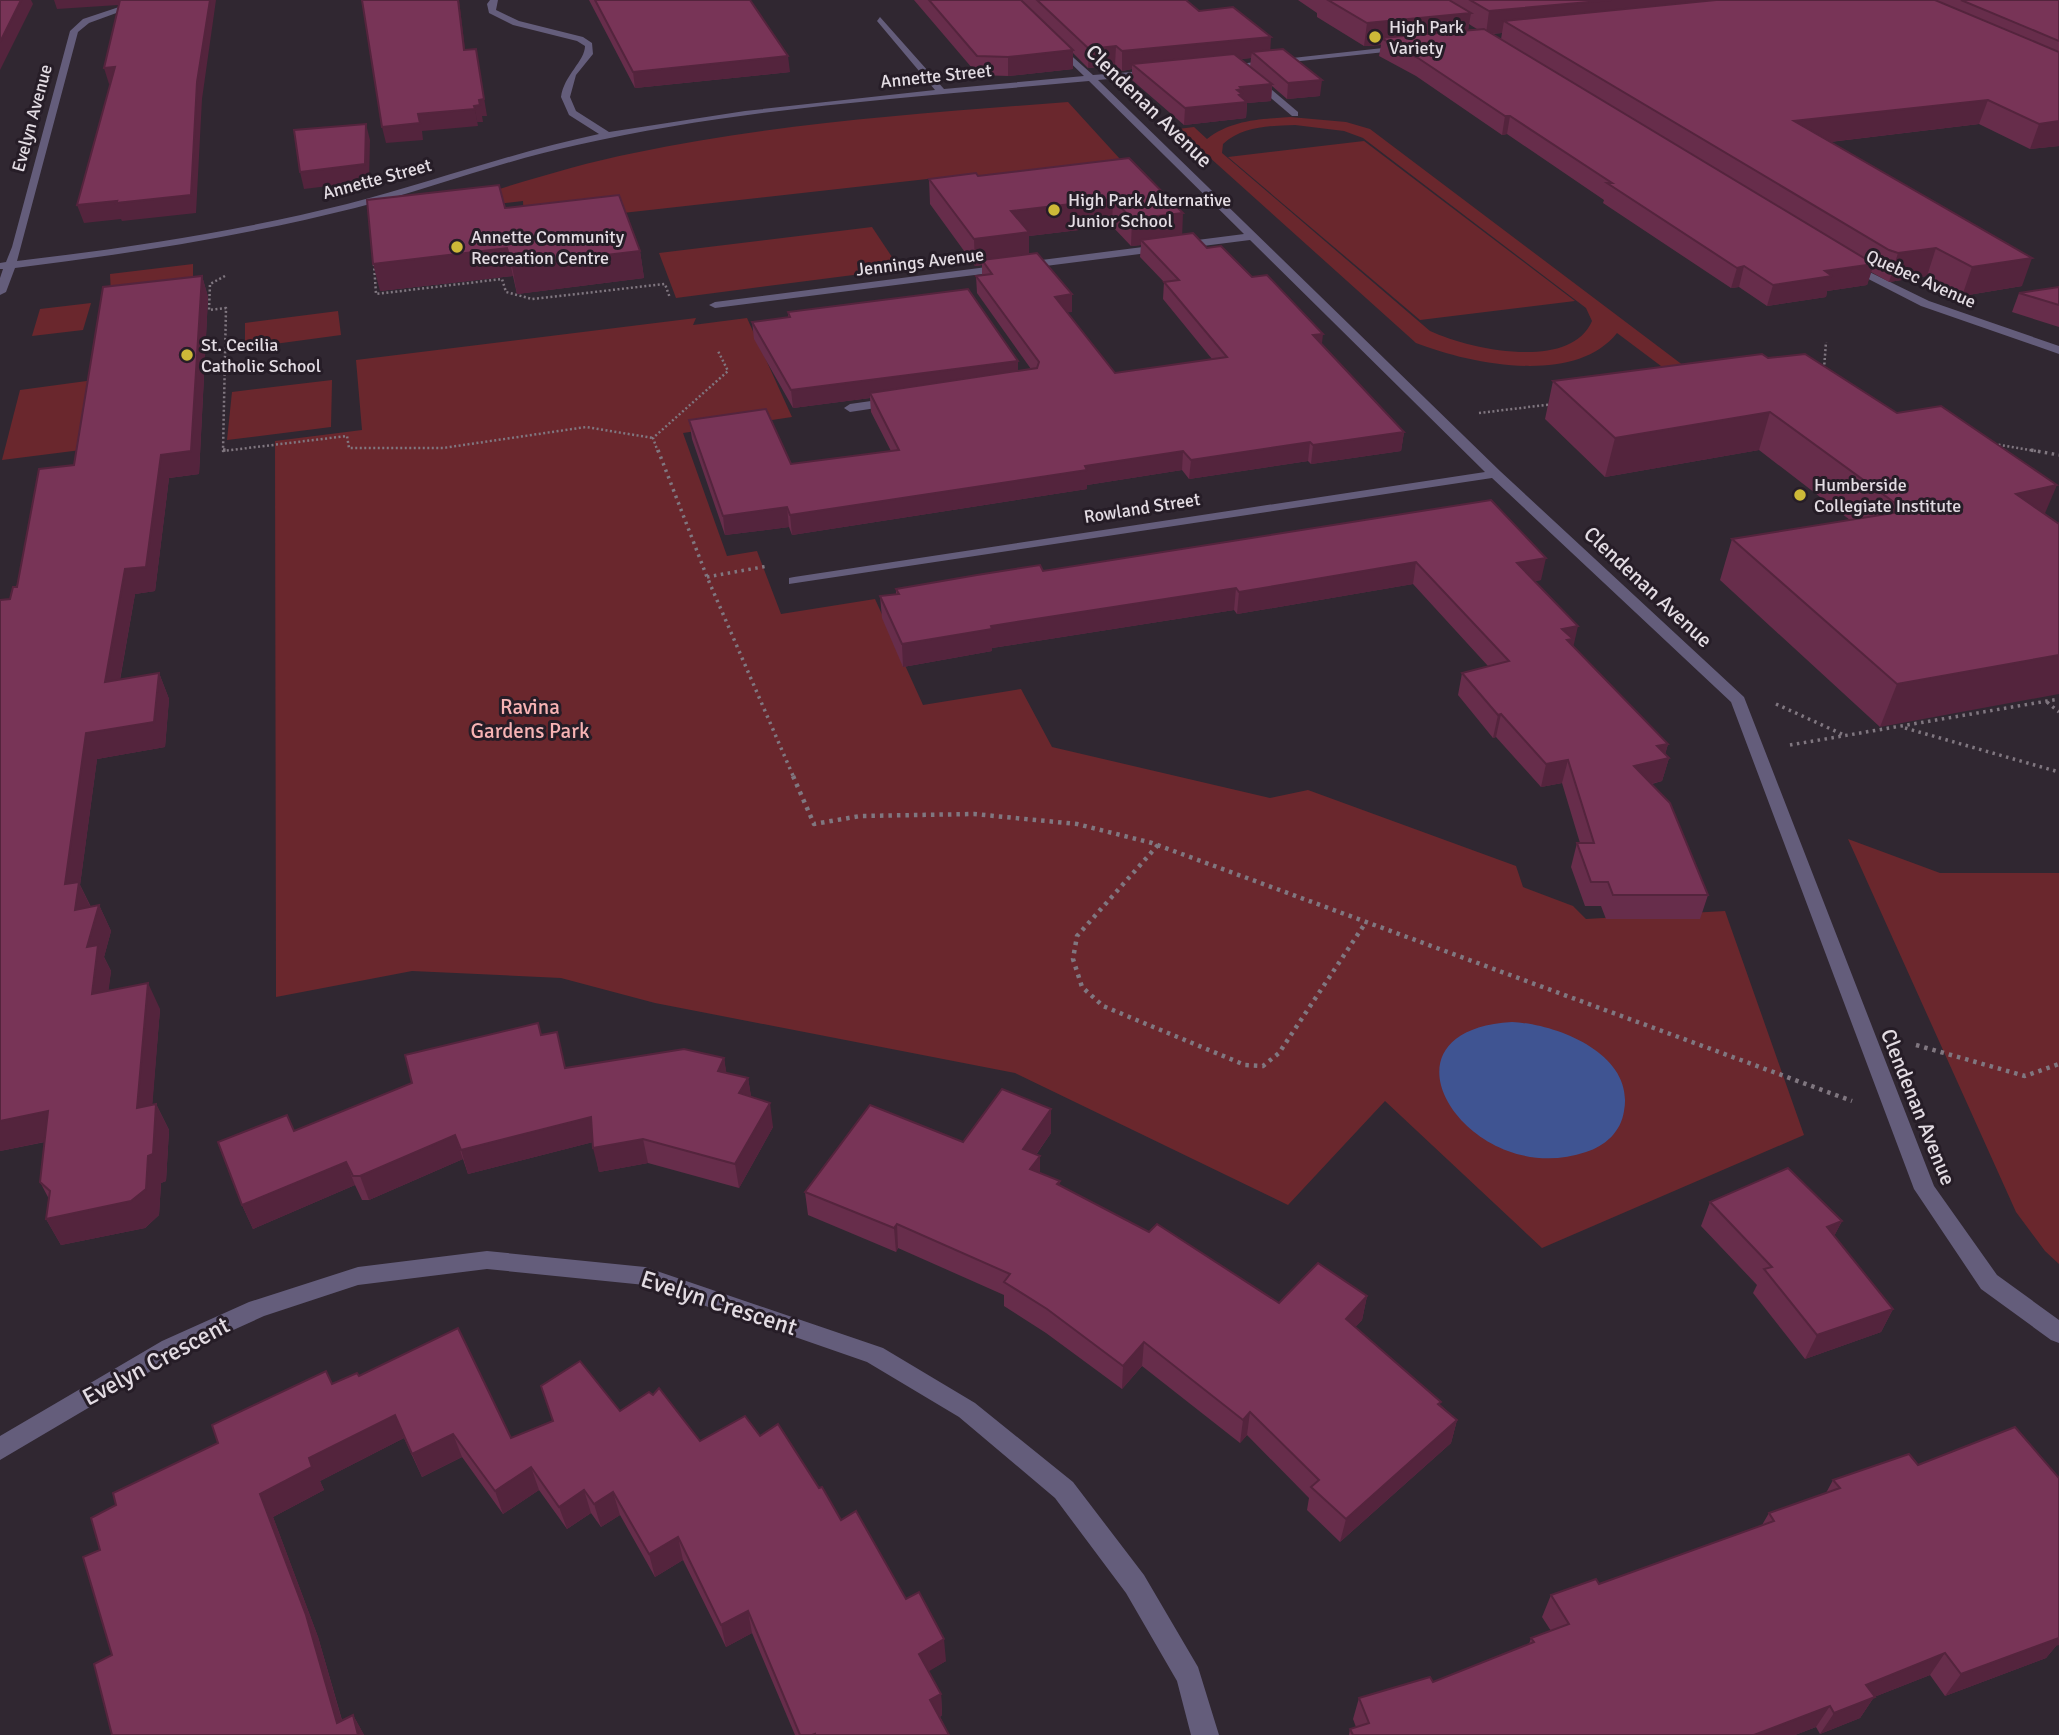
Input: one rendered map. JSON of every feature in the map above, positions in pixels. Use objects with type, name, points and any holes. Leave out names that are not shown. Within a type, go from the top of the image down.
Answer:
[{"type":"street","name":"Evelyn Avenue","points":[[0,292],[4,265],[17,247],[74,31],[86,21],[148,0]]},
{"type":"street","points":[[494,0],[491,4],[492,11],[505,19],[580,39],[589,45],[589,54],[570,78],[567,108],[575,118],[607,135]]},
{"type":"street","points":[[880,19],[943,93]]},
{"type":"street","name":"Clendenan Avenue","points":[[1040,29],[1495,474],[1738,700],[1925,1189],[1989,1282],[2059,1333]]},
{"type":"street","points":[[1210,67],[1412,47]]},
{"type":"street","points":[[1236,64],[1295,114]]},
{"type":"street","name":"Annette Street","points":[[4,265],[153,246],[289,221],[607,135],[762,111],[1159,72]]},
{"type":"street","name":"Jennings Avenue","points":[[715,305],[957,278],[1253,236]]},
{"type":"street","name":"Quebec Avenue","points":[[1840,260],[1875,282],[1946,313],[2059,350]]},
{"type":"street","points":[[850,408],[902,401]]},
{"type":"street","name":"Rowland Street","points":[[794,581],[1495,474]]},
{"type":"street","name":"Evelyn Crescent","points":[[0,1449],[170,1348],[257,1309],[358,1276],[487,1260],[645,1276],[875,1355],[967,1410],[1064,1490],[1135,1584],[1189,1676],[1205,1735]]},
{"type":"path","points":[[373,260],[376,293],[502,279],[506,292],[532,299],[665,284],[670,298]]},
{"type":"path","points":[[225,276],[210,284],[209,310],[226,308],[223,452],[347,436],[349,448],[443,448],[586,427],[653,438]]},
{"type":"path","points":[[1824,376],[1826,342]]},
{"type":"path","points":[[653,438],[728,371],[718,351]]},
{"type":"path","points":[[1479,413],[1560,403]]},
{"type":"path","points":[[653,438],[707,576],[814,824],[860,816],[974,814],[1077,824],[1158,845],[1856,1102]]},
{"type":"path","points":[[1990,444],[2059,455]]},
{"type":"path","points":[[707,576],[769,566]]},
{"type":"path","points":[[2050,691],[2059,699]]},
{"type":"path","points":[[1785,746],[2059,699]]},
{"type":"path","points":[[2046,702],[2059,712]]},
{"type":"path","points":[[1774,704],[1845,736]]},
{"type":"path","points":[[1900,727],[2059,772]]},
{"type":"path","points":[[1158,845],[1077,936],[1073,959],[1082,987],[1103,1006],[1245,1065],[1263,1066],[1279,1053],[1366,922]]},
{"type":"path","points":[[1916,1045],[2025,1076],[2059,1064]]},
{"type":"green space","points":[[1068,102],[1130,170],[966,188],[954,176],[524,224],[523,201],[423,212],[581,165],[688,143],[850,120]]},
{"type":"green space","points":[[1290,117],[1346,122],[1370,129],[1696,375],[1677,378],[1617,333],[1599,350],[1575,360],[1549,365],[1492,363],[1464,358],[1416,343],[1178,129],[1194,127],[1207,139],[1236,124]],"holes":[[[1295,125],[1344,131],[1363,138],[1586,308],[1592,321],[1580,337],[1563,347],[1517,352],[1469,344],[1430,331],[1222,153],[1223,144],[1231,138],[1257,128]]]},
{"type":"green space","points":[[1364,141],[1575,301],[1420,320],[1228,157]]},
{"type":"green space","points":[[872,227],[900,269],[676,298],[659,253]]},
{"type":"green space","points":[[193,264],[193,285],[111,294],[110,274]]},
{"type":"green space","points":[[91,303],[83,330],[32,336],[40,309]]},
{"type":"green space","points":[[338,311],[341,335],[245,348],[245,323]]},
{"type":"green space","name":"Ravina Gardens Park","points":[[696,318],[693,325],[747,318],[792,417],[683,433],[727,556],[757,551],[781,614],[875,599],[923,705],[1021,689],[1052,747],[1270,798],[1308,790],[1516,866],[1523,887],[1573,906],[1586,919],[1725,911],[1804,1135],[1542,1248],[1385,1101],[1288,1205],[1015,1073],[655,1003],[561,978],[412,971],[276,997],[275,441],[362,430],[356,360]]},
{"type":"green space","points":[[94,380],[81,450],[2,460],[20,390]]},
{"type":"green space","points":[[332,380],[331,427],[227,440],[232,392]]},
{"type":"green space","points":[[1848,839],[1940,873],[2059,873],[2059,1264],[2045,1251],[2016,1212]]},
{"type":"water","points":[[1512,1022],[1530,1024],[1570,1036],[1605,1058],[1617,1073],[1624,1091],[1624,1111],[1616,1132],[1606,1142],[1586,1152],[1544,1158],[1505,1150],[1473,1131],[1450,1105],[1440,1078],[1445,1052],[1468,1032]]},
{"type":"building","points":[[0,0],[21,0],[0,42]]},
{"type":"building","points":[[120,0],[210,0],[197,82],[191,195],[77,205],[115,67],[104,68]]},
{"type":"building","points":[[362,0],[458,0],[464,50],[476,49],[484,99],[479,100],[480,105],[474,106],[475,109],[418,114],[420,123],[382,127]]},
{"type":"building","points":[[595,0],[750,0],[788,56],[633,72]]},
{"type":"building","points":[[929,0],[1021,0],[1073,50],[1008,57],[977,56]]},
{"type":"building","points":[[1037,0],[1186,0],[1199,11],[1233,7],[1271,37],[1122,51],[1116,46],[1089,49]]},
{"type":"building","points":[[1328,0],[1449,0],[1471,13],[1367,23]]},
{"type":"building","points":[[1470,0],[1611,0],[1489,11]]},
{"type":"building","points":[[1716,0],[1935,0],[2059,52],[2059,121],[2039,124],[1988,100],[1794,121],[2032,258],[1972,267],[1936,248],[1898,253],[1889,250],[1504,21]]},
{"type":"building","points":[[1961,0],[2059,0],[2059,41]]},
{"type":"building","points":[[1484,29],[1874,264],[1825,271],[1832,276],[1773,285],[1744,266],[1737,268],[1510,116],[1505,116],[1418,58],[1381,38]]},
{"type":"building","points":[[1283,49],[1322,80],[1288,83],[1252,52]]},
{"type":"building","points":[[1234,54],[1272,84],[1240,87],[1242,89],[1237,90],[1242,94],[1239,95],[1247,102],[1185,108],[1132,64]]},
{"type":"building","points":[[366,124],[365,164],[300,172],[294,130]]},
{"type":"building","points":[[1129,158],[1183,213],[1132,219],[1113,199],[1011,211],[1029,232],[974,239],[929,179],[976,173],[978,176]]},
{"type":"building","points":[[499,185],[505,208],[619,195],[640,251],[512,266],[507,248],[373,264],[367,200]]},
{"type":"building","points":[[1193,233],[1207,248],[1221,246],[1252,277],[1267,275],[1323,334],[1313,335],[1404,432],[1313,445],[1310,442],[1191,460],[1183,451],[1085,466],[1087,470],[790,515],[787,507],[723,516],[689,420],[766,409],[791,464],[899,450],[870,393],[1037,368],[1039,362],[976,276],[992,274],[982,260],[1037,253],[1072,294],[1055,297],[1115,373],[1227,357],[1164,282],[1179,280],[1141,240]]},
{"type":"building","points":[[202,276],[191,451],[161,455],[146,567],[125,569],[105,682],[159,673],[154,722],[86,733],[65,884],[79,882],[75,910],[99,905],[87,947],[98,945],[92,994],[148,983],[137,1108],[156,1104],[153,1154],[148,1156],[146,1189],[131,1201],[46,1219],[50,1191],[40,1182],[48,1111],[0,1121],[0,600],[10,599],[13,587],[17,587],[39,469],[74,465],[103,287]]},
{"type":"building","points":[[2059,287],[2059,305],[2019,293]]},
{"type":"building","points":[[968,289],[1018,361],[791,390],[752,322],[790,317],[788,312]]},
{"type":"building","points":[[1762,354],[1768,358],[1805,354],[1897,413],[1941,406],[2057,485],[2016,494],[2059,524],[2059,655],[1897,684],[1732,539],[1906,511],[1770,412],[1615,438],[1553,381]]},
{"type":"building","points":[[1491,500],[1546,558],[1517,563],[1578,626],[1562,629],[1573,639],[1567,640],[1668,744],[1657,746],[1669,758],[1634,766],[1670,803],[1708,895],[1613,895],[1608,882],[1591,882],[1577,843],[1594,843],[1568,760],[1546,764],[1462,673],[1509,661],[1416,562],[1239,592],[1236,588],[991,626],[992,629],[902,644],[880,596],[899,594],[896,589],[1040,565],[1043,571]]},
{"type":"building","points":[[538,1023],[541,1035],[557,1032],[565,1068],[684,1049],[724,1058],[718,1071],[748,1078],[739,1093],[770,1103],[735,1164],[643,1139],[593,1148],[591,1117],[461,1150],[455,1135],[360,1176],[353,1176],[346,1162],[242,1205],[218,1142],[287,1115],[294,1131],[412,1083],[405,1055]]},
{"type":"building","points":[[1002,1089],[1051,1109],[1023,1149],[1040,1156],[1030,1169],[1060,1181],[1057,1184],[1149,1232],[1157,1224],[1279,1303],[1318,1263],[1367,1296],[1346,1319],[1441,1402],[1438,1404],[1457,1420],[1346,1519],[1311,1487],[1319,1480],[1250,1412],[1243,1420],[1144,1342],[1123,1366],[1047,1309],[1004,1282],[1010,1274],[897,1224],[894,1228],[805,1192],[870,1105],[963,1142]]},
{"type":"building","points":[[1788,1168],[1842,1221],[1827,1227],[1893,1309],[1817,1335],[1764,1269],[1772,1267],[1710,1202]]},
{"type":"building","points":[[458,1328],[511,1438],[553,1421],[541,1386],[580,1361],[620,1411],[649,1392],[653,1395],[659,1388],[700,1441],[745,1416],[760,1436],[778,1424],[819,1488],[822,1487],[841,1520],[856,1511],[906,1599],[919,1592],[944,1639],[919,1654],[941,1694],[930,1700],[949,1735],[800,1735],[748,1611],[721,1625],[678,1537],[649,1554],[613,1492],[594,1504],[584,1490],[559,1507],[531,1467],[495,1491],[453,1434],[412,1454],[395,1415],[309,1458],[312,1467],[260,1494],[306,1615],[337,1723],[353,1715],[358,1735],[112,1735],[94,1664],[112,1655],[83,1557],[100,1550],[91,1518],[116,1505],[113,1493],[218,1443],[212,1425],[326,1371],[332,1384],[357,1373],[359,1376]]},
{"type":"building","points":[[2015,1427],[2059,1478],[2059,1638],[1961,1674],[1945,1653],[1866,1685],[1875,1697],[1834,1713],[1830,1706],[1754,1735],[1353,1735],[1350,1729],[1369,1723],[1359,1698],[1430,1677],[1433,1682],[1534,1642],[1531,1638],[1569,1624],[1551,1595],[1596,1579],[1599,1584],[1774,1521],[1769,1513],[1840,1488],[1833,1480],[1909,1454],[1918,1465]]},
{"type":"place","name":"High Park Variety","points":[[1375,37]]},
{"type":"place","name":"High Park Alternative Junior School","points":[[1054,210]]},
{"type":"place","name":"Annette Community Recreation Centre","points":[[457,247]]},
{"type":"place","name":"St. Cecilia Catholic School","points":[[187,355]]},
{"type":"place","name":"Humberside Collegiate Institute","points":[[1800,495]]}]
